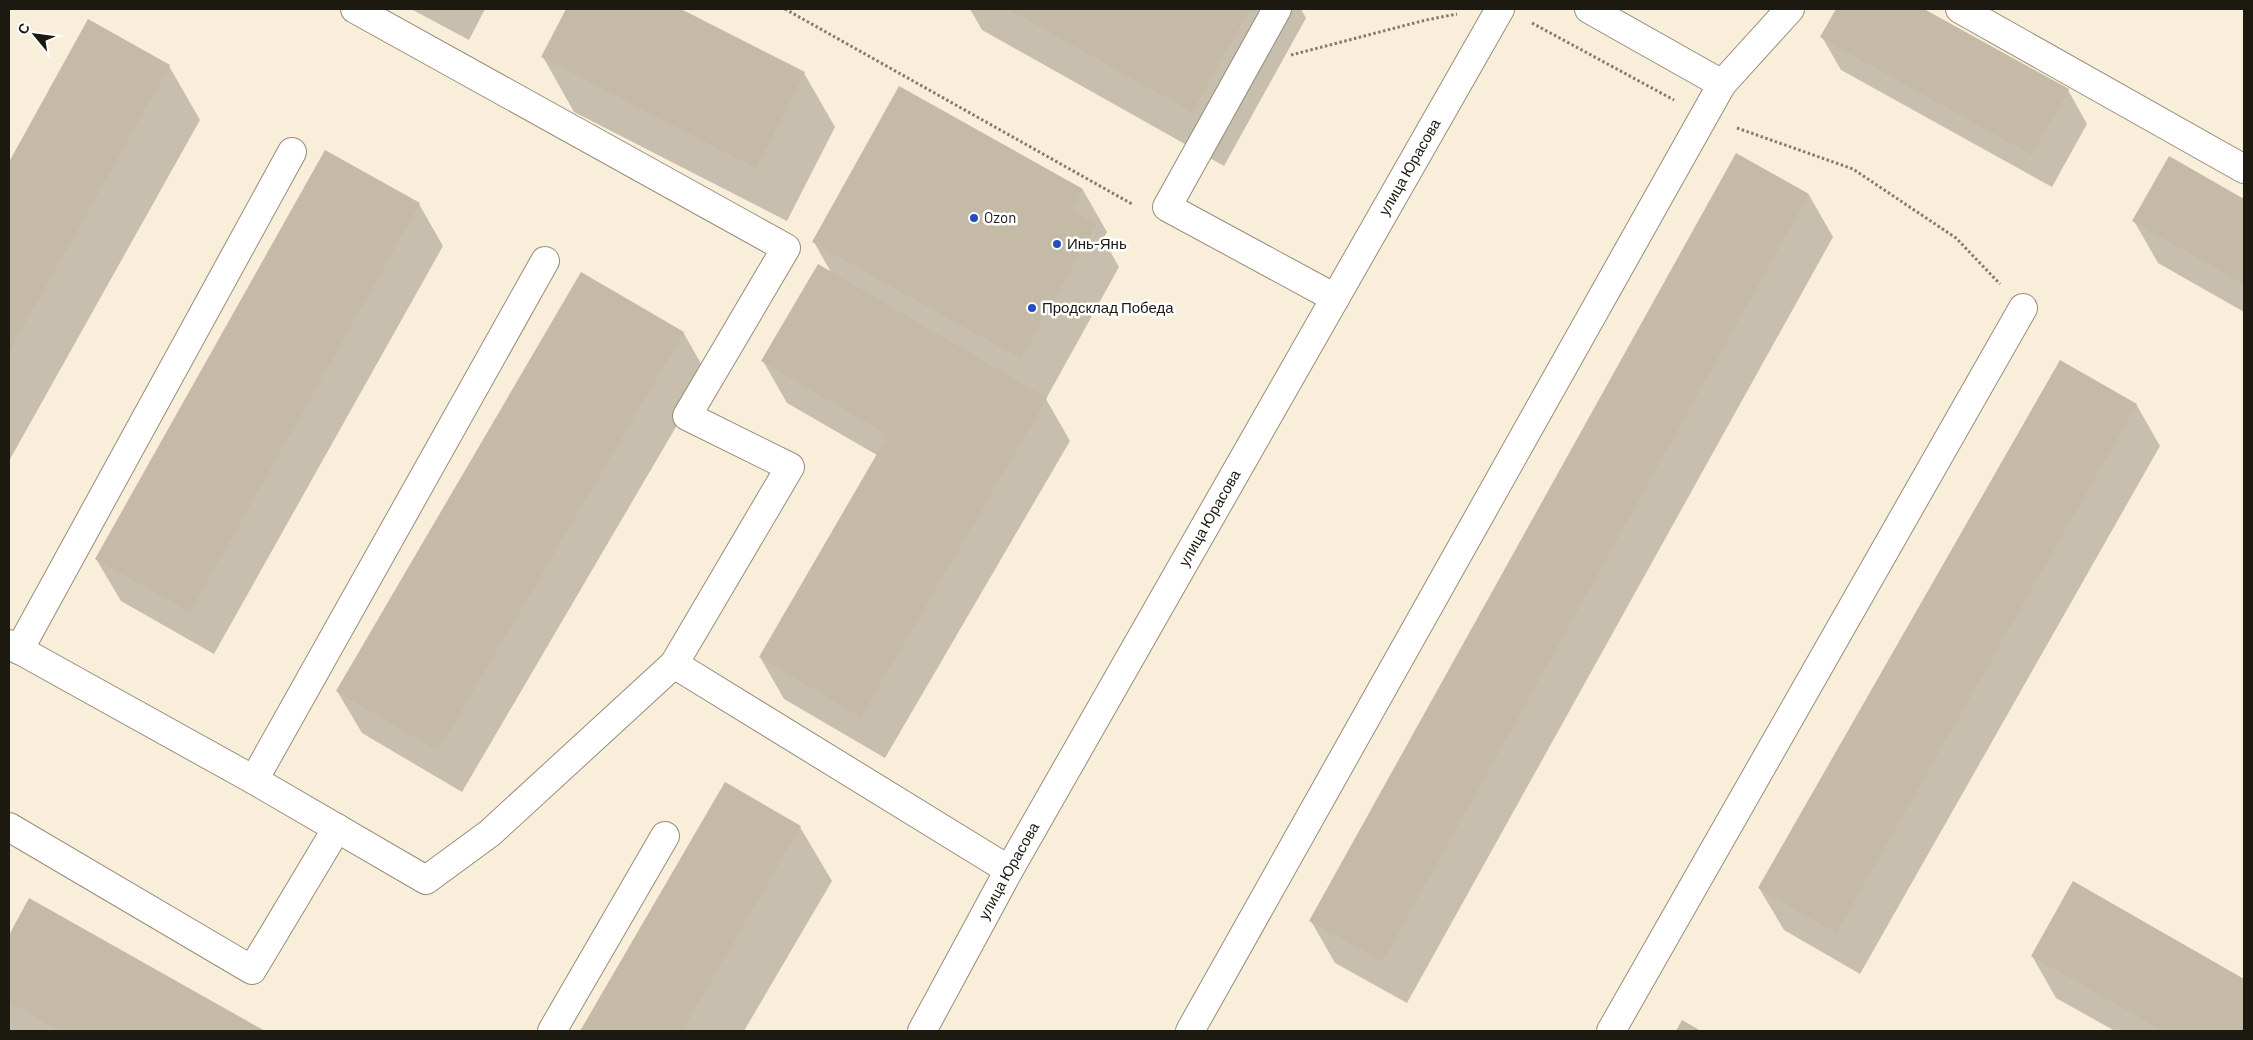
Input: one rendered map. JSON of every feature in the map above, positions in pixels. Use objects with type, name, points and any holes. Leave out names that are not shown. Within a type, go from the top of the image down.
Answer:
[{"type":"street","points":[[292,152],[14,647],[254,780],[426,880],[490,833],[674,664],[790,467],[687,416],[786,248],[355,9]]},
{"type":"street","points":[[1277,9],[1167,207],[1335,298]]},
{"type":"street","points":[[1588,9],[1722,84]]},
{"type":"street","points":[[1190,1031],[1722,84],[1790,9]]},
{"type":"street","points":[[1960,9],[2244,169]]},
{"type":"street","name":"улица Юрасова","points":[[922,1031],[1009,870],[1335,298],[1512,13]]},
{"type":"street","points":[[254,780],[545,261]]},
{"type":"street","points":[[1611,1031],[2023,308]]},
{"type":"street","points":[[674,664],[1009,870]]},
{"type":"street","points":[[9,827],[252,970],[337,828]]},
{"type":"street","points":[[552,1031],[665,836]]},
{"type":"path","points":[[785,9],[1137,207],[1167,207]]},
{"type":"path","points":[[1244,68],[1426,20],[1461,13]]},
{"type":"path","points":[[1512,13],[1704,116],[1853,169],[1956,238],[2023,308]]},
{"type":"building","points":[[566,9],[681,9],[805,72],[756,168],[541,57]]},
{"type":"building","points":[[1008,9],[1250,9],[1192,112]]},
{"type":"building","points":[[1836,9],[1924,9],[2069,89],[2032,155],[1820,37]]},
{"type":"building","points":[[88,19],[170,65],[9,352],[9,162]]},
{"type":"building","points":[[899,86],[1083,189],[1071,211],[1096,224],[1021,359],[812,242]]},
{"type":"building","points":[[325,150],[420,203],[190,612],[95,559]]},
{"type":"building","points":[[1736,153],[1809,194],[1383,961],[1309,921]]},
{"type":"building","points":[[2169,156],[2244,199],[2244,284],[2132,221]]},
{"type":"building","points":[[818,264],[1047,398],[861,717],[759,657],[888,435],[761,361]]},
{"type":"building","points":[[581,272],[684,332],[438,751],[336,691]]},
{"type":"building","points":[[2060,360],[2137,404],[1836,933],[1758,888]]},
{"type":"building","points":[[725,782],[801,826],[682,1031],[580,1031]]},
{"type":"building","points":[[2073,881],[2244,979],[2244,1031],[2164,1031],[2031,956]]},
{"type":"building","points":[[29,898],[265,1031],[60,1031],[9,1002],[9,935]]},
{"type":"building","points":[[1682,1020],[1701,1031],[1676,1031]]},
{"type":"place","name":"Ozon","points":[[974,218]]},
{"type":"place","name":"Инь-Янь","points":[[1057,244]]},
{"type":"place","name":"Продсклад Победа","points":[[1032,308]]}]
